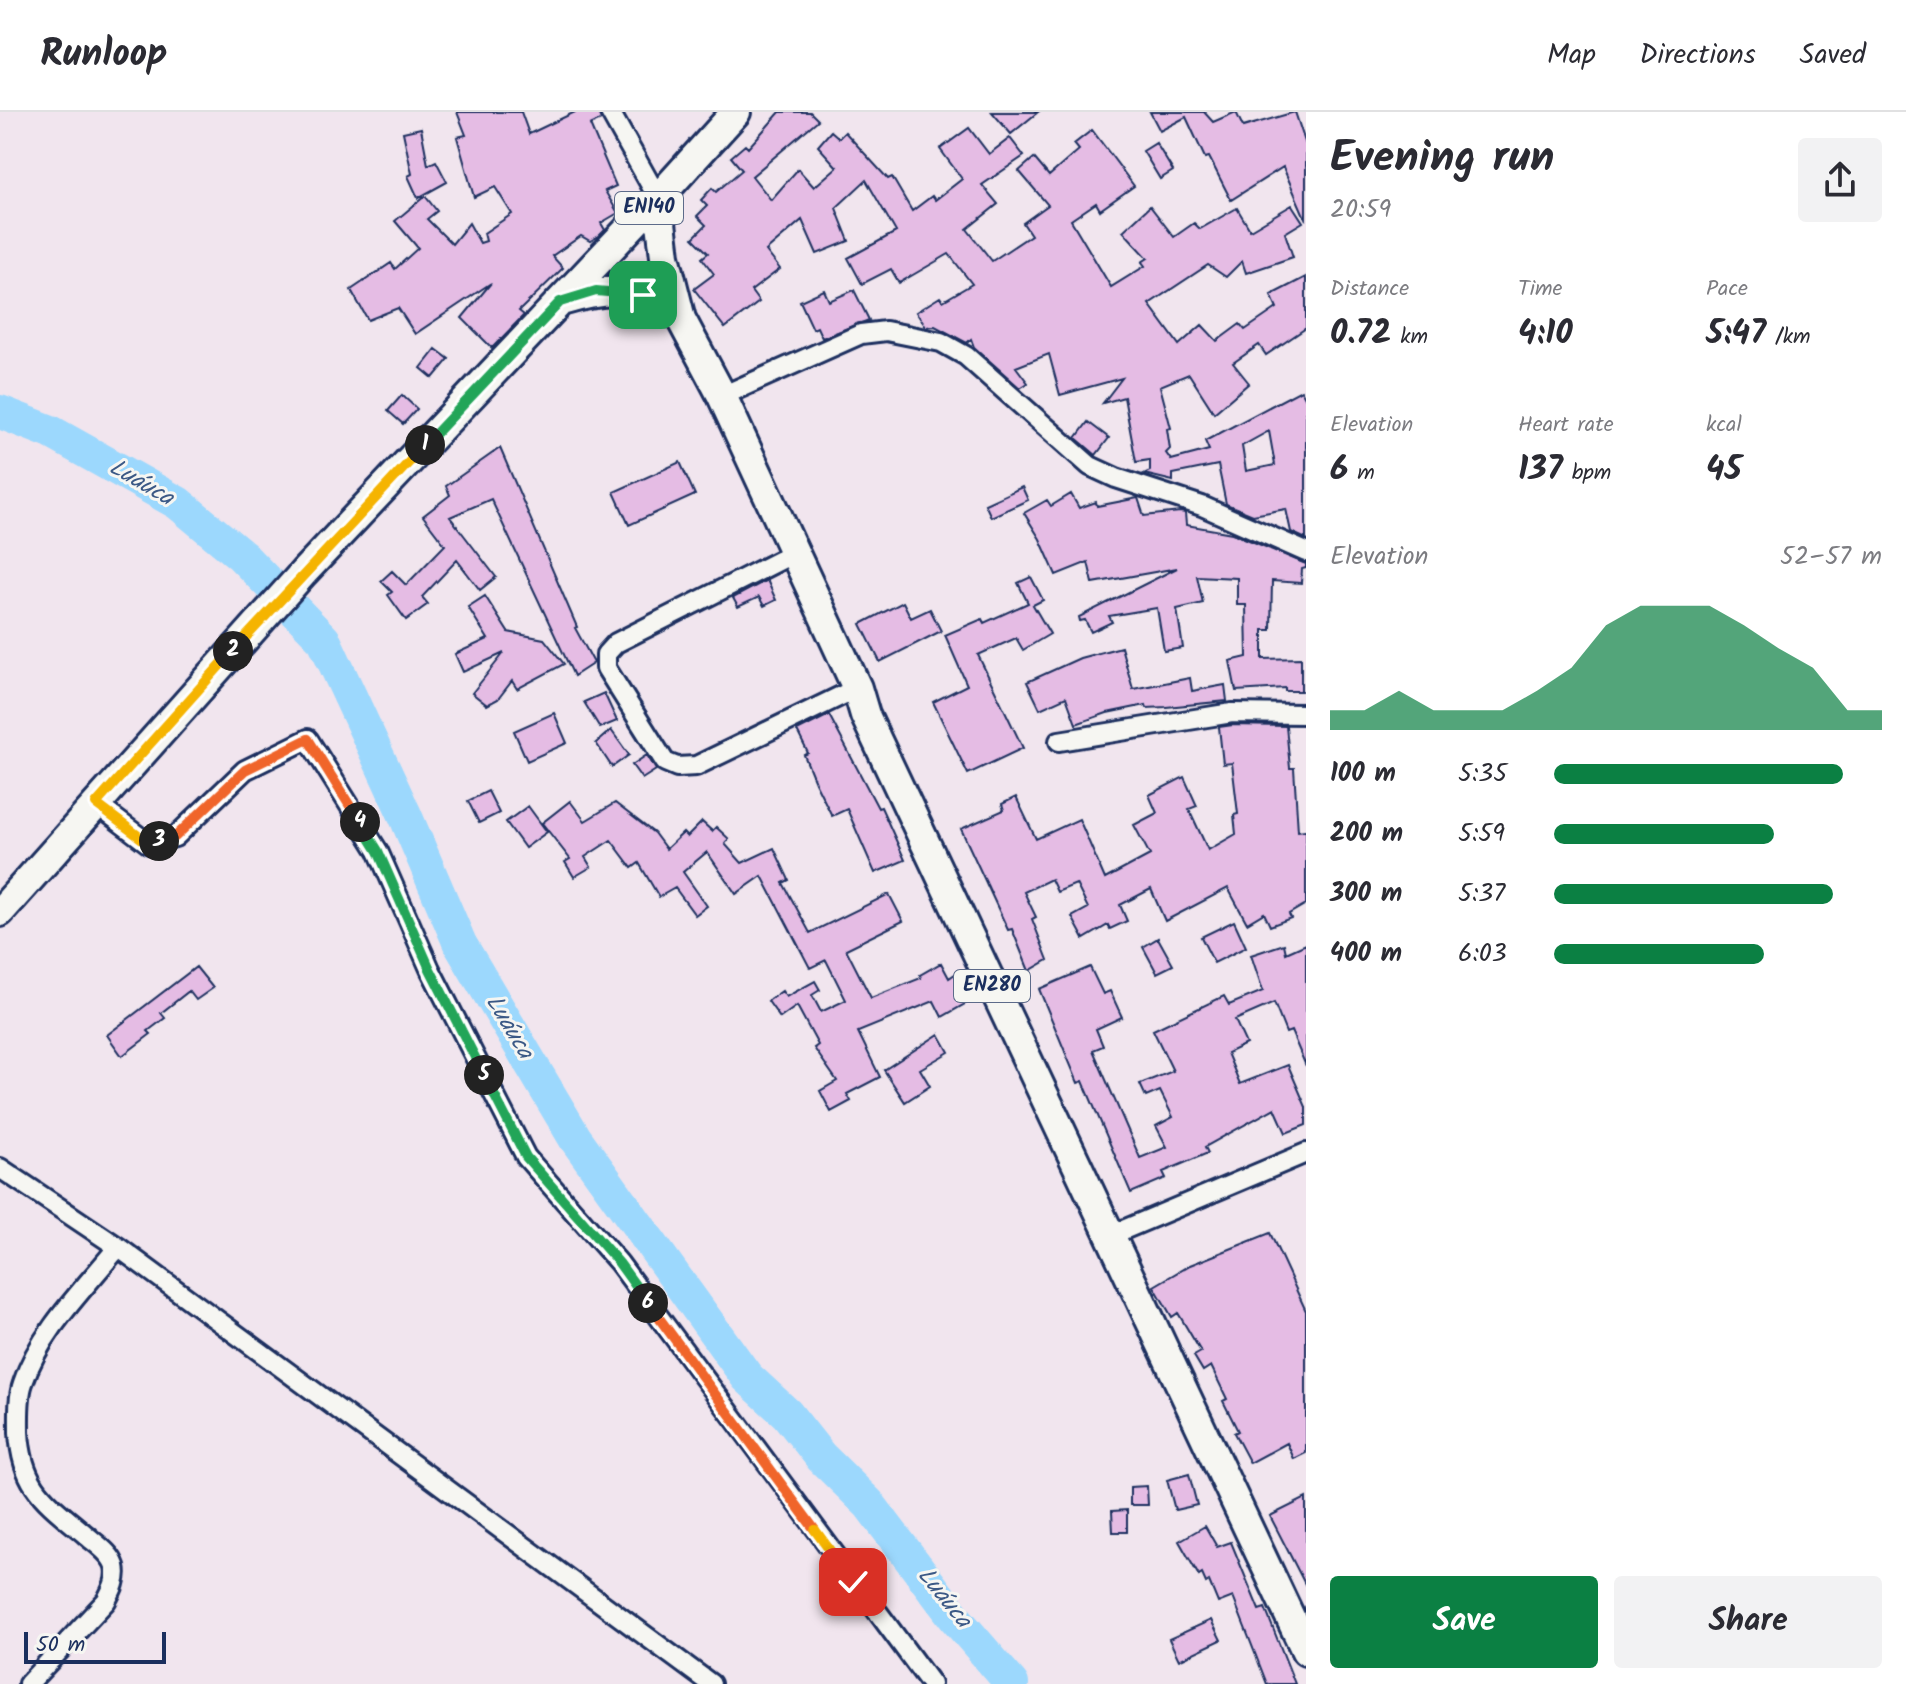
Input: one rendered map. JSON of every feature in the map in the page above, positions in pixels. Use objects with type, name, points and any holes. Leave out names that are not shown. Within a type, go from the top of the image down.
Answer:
[{"type":"main road","name":"EN140","points":[[0,912],[304,572],[736,112]]},
{"type":"main road","name":"EN280","points":[[658,198],[665,256],[681,319],[722,396],[857,688],[865,715],[1306,1651]]},
{"type":"main road","name":"EN280","points":[[560,302],[596,291],[624,291],[664,303],[681,319]]},
{"type":"street","points":[[610,112],[658,198]]},
{"type":"street","points":[[722,396],[861,334],[886,331],[941,342],[966,356],[1090,466],[1116,478],[1202,506],[1306,552]]},
{"type":"street","points":[[794,553],[616,643],[606,654],[606,668],[665,762],[686,768],[696,766],[857,688]]},
{"type":"street","points":[[1059,741],[1232,713],[1306,714]]},
{"type":"street","points":[[96,804],[149,844],[175,837],[245,770],[308,739],[378,851],[430,969],[526,1157],[619,1263],[931,1684]]},
{"type":"street","points":[[1109,1236],[1306,1153]]},
{"type":"street","points":[[0,1168],[118,1247],[711,1684]]},
{"type":"street","points":[[28,1684],[106,1601],[115,1585],[116,1570],[108,1554],[42,1497],[26,1475],[20,1451],[19,1417],[23,1384],[43,1341],[118,1247]]},
{"type":"building","points":[[457,112],[521,112],[529,134],[575,112],[598,112],[601,120],[590,125],[616,186],[605,191],[618,213],[601,223],[605,230],[590,241],[581,236],[552,256],[563,268],[519,311],[524,315],[492,348],[462,318],[491,283],[415,334],[398,308],[368,320],[351,290],[391,263],[395,269],[418,248],[395,221],[425,196],[437,211],[427,219],[452,244],[469,223],[480,243],[486,241],[484,233],[512,214],[495,187],[474,197],[457,137],[466,135]]},
{"type":"building","points":[[780,112],[810,112],[818,120],[752,176],[771,200],[798,169],[814,187],[837,167],[818,146],[831,131],[839,138],[845,132],[888,179],[892,177],[912,211],[932,196],[935,200],[962,179],[940,149],[969,128],[989,154],[1010,138],[1024,156],[982,185],[998,204],[967,229],[992,261],[1031,235],[1023,223],[1048,205],[1019,171],[1034,158],[1049,176],[1079,150],[1074,144],[1092,130],[1134,186],[1100,210],[1096,203],[1071,220],[1111,287],[1145,266],[1142,262],[1148,258],[1123,231],[1150,206],[1174,237],[1194,223],[1200,229],[1237,208],[1250,230],[1292,205],[1303,222],[1285,233],[1293,257],[1246,273],[1242,261],[1226,277],[1208,265],[1149,304],[1179,345],[1202,325],[1217,341],[1240,324],[1245,330],[1277,308],[1271,295],[1306,277],[1306,328],[1266,355],[1259,345],[1233,363],[1249,383],[1214,413],[1189,374],[1160,386],[1171,428],[1167,429],[1170,449],[1166,453],[1171,460],[1209,450],[1205,441],[1301,390],[1306,399],[1306,539],[1291,532],[1286,509],[1253,515],[1226,504],[1218,465],[1173,474],[1173,481],[1144,474],[1150,471],[1150,460],[1136,462],[1124,397],[1103,403],[1122,378],[1060,395],[1049,354],[1016,367],[1028,383],[1020,388],[974,347],[971,339],[967,343],[935,326],[926,327],[916,312],[940,297],[943,301],[972,284],[949,254],[899,283],[891,269],[862,284],[848,258],[896,232],[866,180],[836,208],[849,241],[817,254],[802,220],[766,251],[780,269],[751,291],[759,302],[725,328],[694,289],[714,274],[702,258],[708,253],[693,238],[706,225],[697,216],[707,206],[701,200],[712,188],[716,192],[742,170],[731,157],[745,145],[748,148]],"holes":[[[1269,431],[1275,465],[1246,471],[1242,446]]]},
{"type":"building","points":[[992,112],[1038,112],[1011,134]]},
{"type":"building","points":[[1150,112],[1204,112],[1213,122],[1236,112],[1243,127],[1295,112],[1306,145],[1306,220],[1283,167],[1231,200],[1209,157],[1205,158],[1186,117],[1160,131]]},
{"type":"building","points":[[421,128],[428,165],[436,161],[447,182],[418,198],[408,176],[412,174],[403,132]]},
{"type":"building","points":[[1156,143],[1173,171],[1160,179],[1143,151]]},
{"type":"building","points":[[824,290],[829,301],[854,290],[869,320],[822,338],[817,327],[813,329],[800,301]]},
{"type":"building","points":[[436,349],[449,359],[433,378],[421,368]]},
{"type":"building","points":[[402,395],[417,409],[403,424],[388,411]]},
{"type":"building","points":[[1088,422],[1109,438],[1096,455],[1076,438]]},
{"type":"building","points":[[500,448],[575,628],[594,663],[574,676],[491,499],[450,517],[496,577],[480,590],[457,560],[422,597],[428,604],[406,620],[388,595],[392,592],[381,581],[392,571],[406,585],[445,545],[423,516],[450,495],[446,486]]},
{"type":"building","points":[[680,462],[695,495],[629,525],[614,492]]},
{"type":"building","points":[[1022,487],[1028,500],[991,517],[985,504]]},
{"type":"building","points":[[1071,494],[1079,508],[1096,502],[1097,506],[1138,498],[1144,516],[1185,513],[1186,525],[1232,533],[1306,564],[1306,568],[1302,569],[1301,583],[1272,581],[1271,630],[1263,630],[1263,659],[1301,658],[1301,691],[1285,691],[1285,688],[1236,691],[1230,661],[1247,657],[1246,605],[1237,605],[1237,578],[1197,576],[1203,603],[1177,609],[1183,648],[1164,651],[1157,608],[1109,616],[1112,622],[1091,632],[1085,620],[1080,621],[1079,617],[1177,568],[1093,583],[1088,562],[1056,575],[1024,513],[1047,500],[1051,506]]},
{"type":"building","points":[[1031,577],[1043,600],[1033,605],[1050,634],[1023,650],[1016,638],[978,655],[1023,748],[968,774],[933,702],[967,685],[945,635],[982,619],[984,623],[1028,603],[1018,583]]},
{"type":"building","points":[[767,580],[776,600],[764,606],[759,597],[738,607],[733,598]]},
{"type":"building","points":[[485,596],[508,632],[544,639],[564,664],[517,689],[512,681],[498,699],[487,705],[472,693],[504,653],[463,672],[455,654],[488,639],[468,607]]},
{"type":"building","points":[[903,602],[911,618],[930,609],[941,631],[880,662],[861,624]]},
{"type":"building","points":[[1121,647],[1133,689],[1190,678],[1192,691],[1225,685],[1227,701],[1147,708],[1146,705],[1107,713],[1076,724],[1066,697],[1040,709],[1027,682],[1080,658]]},
{"type":"building","points":[[604,693],[617,721],[600,728],[584,702]]},
{"type":"building","points":[[554,713],[567,743],[527,761],[514,731]]},
{"type":"building","points":[[829,715],[878,808],[881,807],[905,860],[875,873],[847,809],[832,816],[815,782],[804,755],[808,753],[797,731]]},
{"type":"building","points":[[1286,726],[1290,768],[1294,768],[1298,831],[1306,830],[1306,904],[1289,914],[1291,918],[1270,926],[1264,913],[1247,923],[1228,888],[1165,921],[1151,889],[1120,905],[1127,921],[1110,929],[1108,925],[1084,939],[1072,917],[1088,908],[1076,884],[1057,892],[1051,879],[1024,892],[1036,917],[1032,919],[1048,960],[1029,971],[1012,929],[1008,930],[961,829],[1004,810],[1002,804],[1016,797],[1036,839],[1079,819],[1105,879],[1150,855],[1134,825],[1157,813],[1149,795],[1184,777],[1197,806],[1189,809],[1208,850],[1236,834],[1234,815],[1238,814],[1232,763],[1223,764],[1219,727]]},
{"type":"building","points":[[611,730],[629,755],[612,767],[596,743]]},
{"type":"building","points":[[647,755],[656,770],[642,779],[632,765]]},
{"type":"building","points":[[488,791],[499,813],[479,823],[468,801]]},
{"type":"building","points":[[570,801],[585,821],[615,803],[654,833],[666,849],[683,833],[687,837],[702,822],[712,831],[716,827],[729,839],[725,844],[742,863],[774,848],[789,880],[783,883],[810,933],[889,894],[903,921],[846,949],[871,998],[921,978],[920,975],[941,963],[949,978],[955,974],[970,1001],[942,1017],[934,1001],[858,1032],[880,1077],[847,1094],[851,1101],[831,1112],[820,1091],[837,1081],[814,1048],[818,1045],[797,1006],[780,1018],[768,1001],[782,991],[786,997],[815,981],[820,990],[812,995],[821,1012],[846,1000],[826,960],[810,968],[762,876],[736,894],[707,852],[683,872],[707,906],[695,915],[675,888],[659,897],[639,863],[632,868],[611,840],[585,857],[591,867],[574,877],[565,862],[570,859],[542,823]]},
{"type":"building","points":[[528,806],[547,832],[525,848],[506,822]]},
{"type":"building","points":[[1234,921],[1246,947],[1214,963],[1201,937]]},
{"type":"building","points":[[1158,938],[1173,965],[1157,973],[1143,947]]},
{"type":"building","points":[[1284,944],[1286,953],[1306,944],[1306,1066],[1291,1031],[1286,1033],[1274,1003],[1235,1020],[1246,1044],[1227,1053],[1240,1084],[1288,1065],[1306,1107],[1306,1125],[1286,1133],[1275,1108],[1205,1147],[1208,1153],[1163,1172],[1166,1178],[1131,1193],[1083,1081],[1078,1083],[1039,989],[1090,967],[1103,994],[1110,991],[1122,1017],[1096,1029],[1103,1046],[1093,1050],[1140,1158],[1167,1147],[1156,1126],[1173,1117],[1160,1091],[1146,1097],[1140,1084],[1173,1071],[1153,1030],[1224,996],[1229,1005],[1263,991],[1251,955]]},
{"type":"building","points":[[196,967],[213,988],[196,1000],[189,991],[161,1013],[165,1018],[148,1031],[151,1034],[122,1056],[107,1035]]},
{"type":"building","points":[[939,1034],[949,1052],[920,1069],[930,1086],[905,1102],[884,1070]]},
{"type":"building","points":[[1270,1233],[1306,1311],[1306,1453],[1294,1459],[1287,1443],[1250,1463],[1234,1433],[1238,1431],[1211,1366],[1203,1371],[1194,1356],[1201,1352],[1178,1313],[1172,1317],[1154,1286],[1190,1265]]},
{"type":"building","points":[[1189,1474],[1197,1505],[1175,1510],[1167,1480]]},
{"type":"building","points":[[1147,1486],[1148,1505],[1130,1505],[1130,1487]]},
{"type":"building","points":[[1306,1498],[1306,1586],[1270,1516]]},
{"type":"building","points":[[1127,1510],[1127,1532],[1113,1532],[1112,1511]]},
{"type":"building","points":[[1205,1526],[1217,1547],[1231,1542],[1259,1610],[1265,1608],[1295,1684],[1267,1684],[1233,1597],[1218,1603],[1209,1581],[1206,1583],[1202,1574],[1199,1576],[1179,1541]]},
{"type":"building","points":[[1211,1620],[1221,1640],[1179,1660],[1169,1639]]},
{"type":"waterway","name":"Luáuca","points":[[0,412],[51,432],[178,503],[242,556],[324,640],[405,815],[460,944],[575,1138],[747,1377],[787,1414],[821,1457],[869,1504],[956,1619],[1012,1684]]},
{"type":"route","points":[[643,295],[596,291],[560,302],[304,572],[96,804],[149,844],[175,837],[245,770],[308,739],[378,851],[430,969],[526,1157],[619,1263],[853,1582]]}]
